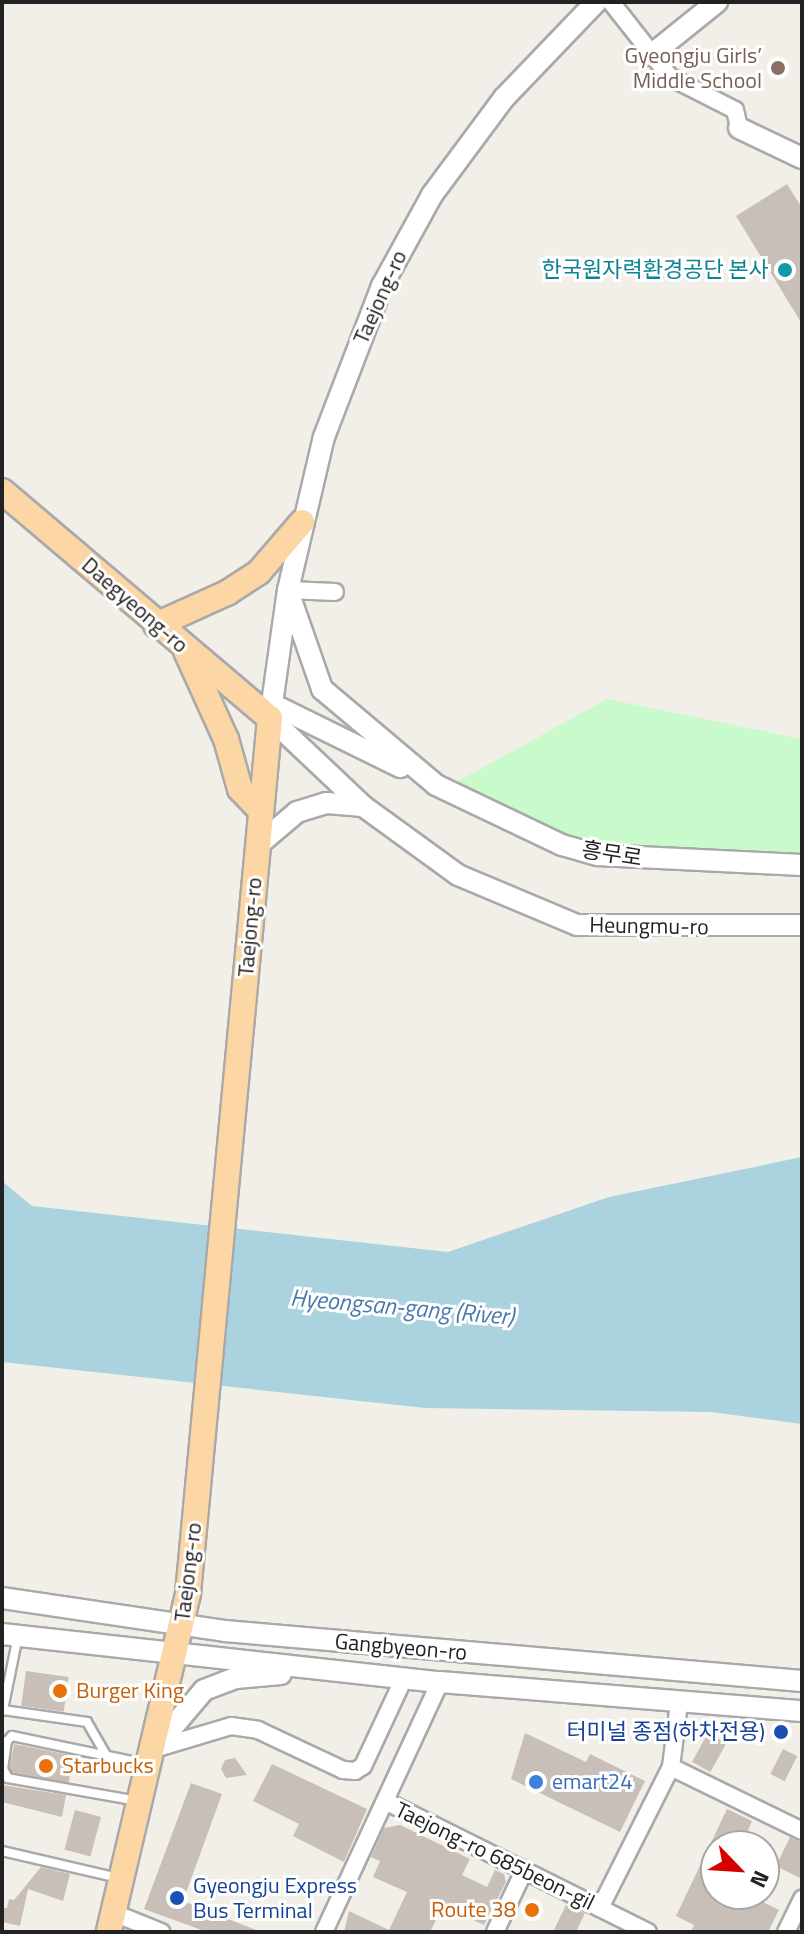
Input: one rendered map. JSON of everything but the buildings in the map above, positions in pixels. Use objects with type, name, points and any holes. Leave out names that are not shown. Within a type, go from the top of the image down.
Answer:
[{"type":"main road","name":"Daegyeong-ro","points":[[2,491],[185,649],[267,710]]},
{"type":"main road","points":[[156,625],[227,593],[259,572],[302,522]]},
{"type":"main road","points":[[185,649],[226,739],[240,789],[261,811]]},
{"type":"main road","name":"Taejong-ro","points":[[111,1923],[177,1654],[188,1594],[261,811],[267,710]]},
{"type":"street","name":"Taejong-ro","points":[[267,710],[302,522],[346,373],[405,241],[504,98],[596,2]]},
{"type":"street","points":[[611,2],[670,77],[735,110],[739,128],[802,158]]},
{"type":"street","points":[[651,55],[717,2]]},
{"type":"street","points":[[288,590],[335,592]]},
{"type":"street","name":"흥무로","points":[[288,590],[322,689],[436,785]]},
{"type":"street","points":[[267,710],[363,806]]},
{"type":"street","name":"흥무로","points":[[267,710],[562,845],[598,855],[802,865]]},
{"type":"street","points":[[257,846],[297,812],[327,803],[363,806]]},
{"type":"street","name":"Heungmu-ro","points":[[363,806],[458,875],[577,925],[802,925]]},
{"type":"street","name":"Gangbyeon-ro","points":[[2,1598],[182,1625],[802,1681]]},
{"type":"street","name":"Gangbyeon-ro","points":[[10,1635],[440,1682],[802,1711]]},
{"type":"street","points":[[152,1757],[204,1690],[236,1678],[300,1675],[311,1668]]},
{"type":"street","points":[[152,1757],[231,1726],[258,1730],[343,1770],[355,1771],[363,1766],[404,1678]]},
{"type":"street","points":[[385,1801],[440,1682]]},
{"type":"street","points":[[600,1908],[671,1767],[679,1703]]},
{"type":"street","points":[[671,1767],[802,1831]]},
{"type":"street","name":"Taejong-ro 685beon-gil","points":[[324,1932],[385,1801],[648,1932]]},
{"type":"street","points":[[495,1932],[524,1871]]},
{"type":"street","points":[[786,1932],[802,1899]]},
{"type":"street","points":[[111,1923],[161,1932]]},
{"type":"lane","points":[[10,1635],[3,1710],[87,1722],[107,1756]]},
{"type":"lane","points":[[141,1801],[8,1778],[3,1769],[7,1741],[12,1736],[107,1756],[152,1757]]},
{"type":"lane","points":[[2,1851],[122,1879]]},
{"type":"green space","points":[[607,699],[802,739],[802,853],[598,848],[455,783]]},
{"type":"water","name":"Hyeongsan-gang (River)","points":[[802,1157],[802,1424],[711,1412],[425,1408],[2,1362],[2,1181],[32,1206],[448,1252],[609,1197]]},
{"type":"place","name":"Gyeongju Girls’ Middle School","points":[[778,68]]},
{"type":"place","name":"한국원자력환경공단 본사","points":[[785,270]]},
{"type":"place","name":"Burger King","points":[[60,1691]]},
{"type":"place","name":"터미널 종점(하차전용)","points":[[781,1732]]},
{"type":"place","name":"Starbucks","points":[[46,1766]]},
{"type":"place","name":"emart24","points":[[536,1782]]},
{"type":"place","name":"Gyeongju Express Bus Terminal","points":[[177,1898]]},
{"type":"place","name":"Route 38","points":[[532,1910]]}]
